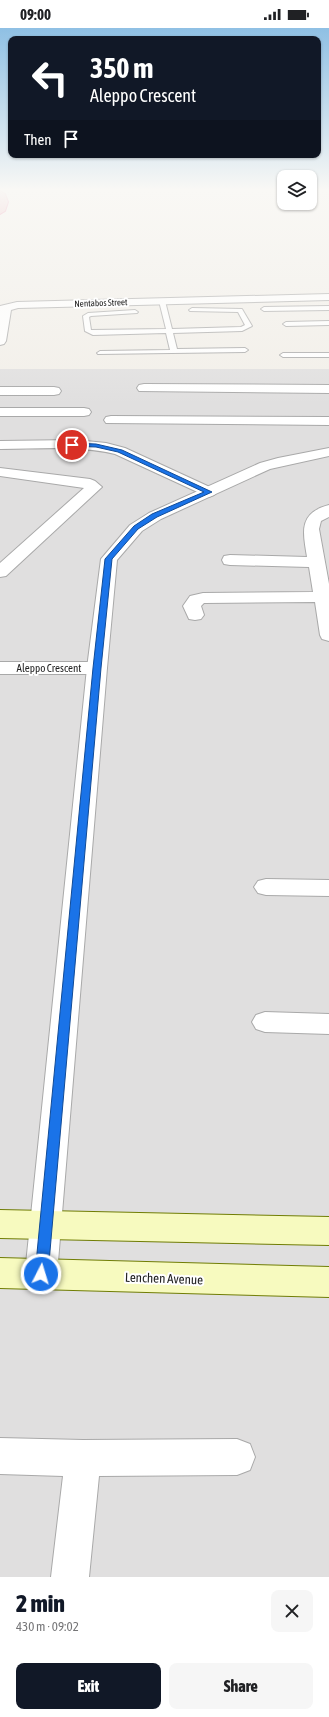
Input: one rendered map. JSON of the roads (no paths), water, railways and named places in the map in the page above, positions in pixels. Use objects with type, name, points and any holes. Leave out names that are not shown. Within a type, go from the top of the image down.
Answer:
[{"type":"main road","points":[[0,1224],[329,1231]]},
{"type":"main road","name":"Lenchen Avenue","points":[[0,1273],[329,1282]]},
{"type":"street","name":"Nentabos Street","points":[[8,308],[162,301],[329,297]]},
{"type":"street","points":[[0,341],[8,308]]},
{"type":"street","points":[[144,388],[329,389]]},
{"type":"street","points":[[188,420],[189,388]]},
{"type":"street","points":[[0,391],[54,391]]},
{"type":"street","points":[[0,412],[84,412]]},
{"type":"street","points":[[111,420],[329,421]]},
{"type":"street","points":[[0,445],[87,445],[110,448],[120,451],[209,492]]},
{"type":"street","points":[[41,1274],[97,668],[108,564],[111,555],[136,528],[154,516],[265,466],[329,452]]},
{"type":"street","points":[[0,472],[90,484],[94,487],[0,572]]},
{"type":"street","points":[[329,510],[314,520],[311,529],[329,635]]},
{"type":"street","points":[[230,560],[316,562]]},
{"type":"street","points":[[196,615],[192,606],[196,600],[203,598],[323,598]]},
{"type":"street","name":"Aleppo Crescent","points":[[0,668],[97,668]]},
{"type":"street","points":[[266,887],[329,888]]},
{"type":"street","points":[[265,1022],[329,1024]]},
{"type":"street","points":[[0,1456],[83,1458],[237,1457]]},
{"type":"street","points":[[70,1577],[83,1458]]},
{"type":"lane","points":[[162,301],[174,351]]},
{"type":"lane","points":[[264,308],[329,308]]},
{"type":"lane","points":[[135,312],[90,314],[86,316],[88,331],[242,329],[249,326],[240,310],[192,310]]},
{"type":"lane","points":[[286,324],[329,323]]},
{"type":"lane","points":[[100,353],[245,350]]},
{"type":"lane","points":[[283,356],[329,355]]}]
